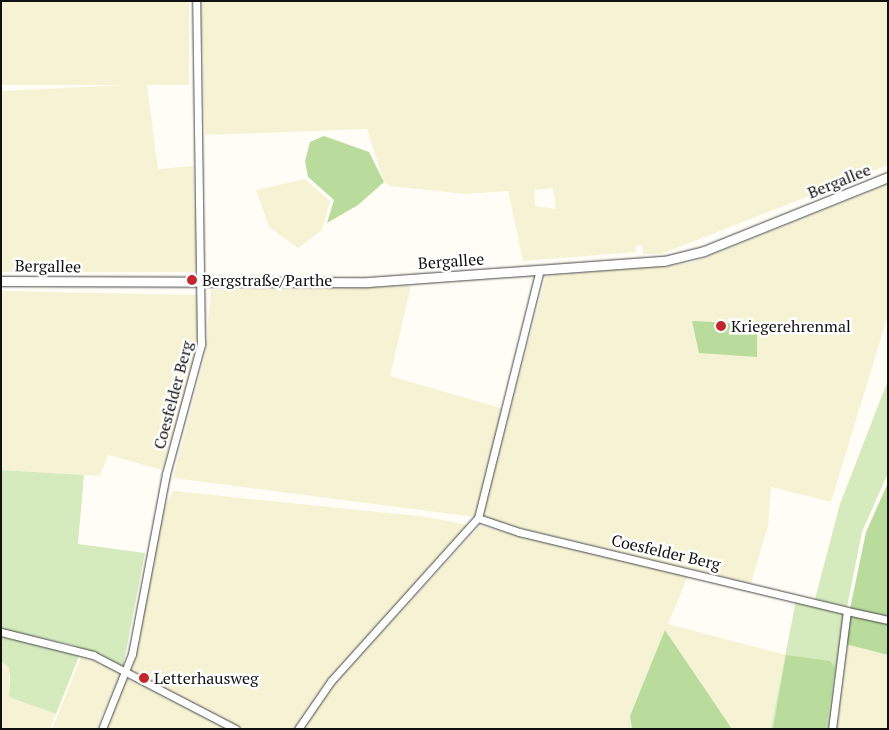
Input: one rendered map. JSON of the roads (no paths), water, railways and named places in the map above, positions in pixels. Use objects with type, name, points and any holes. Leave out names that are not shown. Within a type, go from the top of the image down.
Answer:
[{"type":"street","name":"Coesfelder Berg","points":[[102,729],[127,672],[166,474],[198,364],[203,283],[196,1]]},
{"type":"street","name":"Bergallee","points":[[1,281],[368,282],[540,270],[683,257],[888,177]]},
{"type":"street","points":[[298,729],[331,681],[478,518],[540,270]]},
{"type":"street","name":"Coesfelder Berg","points":[[478,518],[512,530],[888,620]]},
{"type":"street","points":[[832,729],[847,611]]},
{"type":"street","points":[[1,632],[74,648],[127,672],[236,729]]},
{"type":"place","name":"Bergstraße/Parthe","points":[[192,280]]},
{"type":"place","name":"Kriegerehrenmal","points":[[721,326]]},
{"type":"place","name":"Letterhausweg","points":[[144,678]]}]
